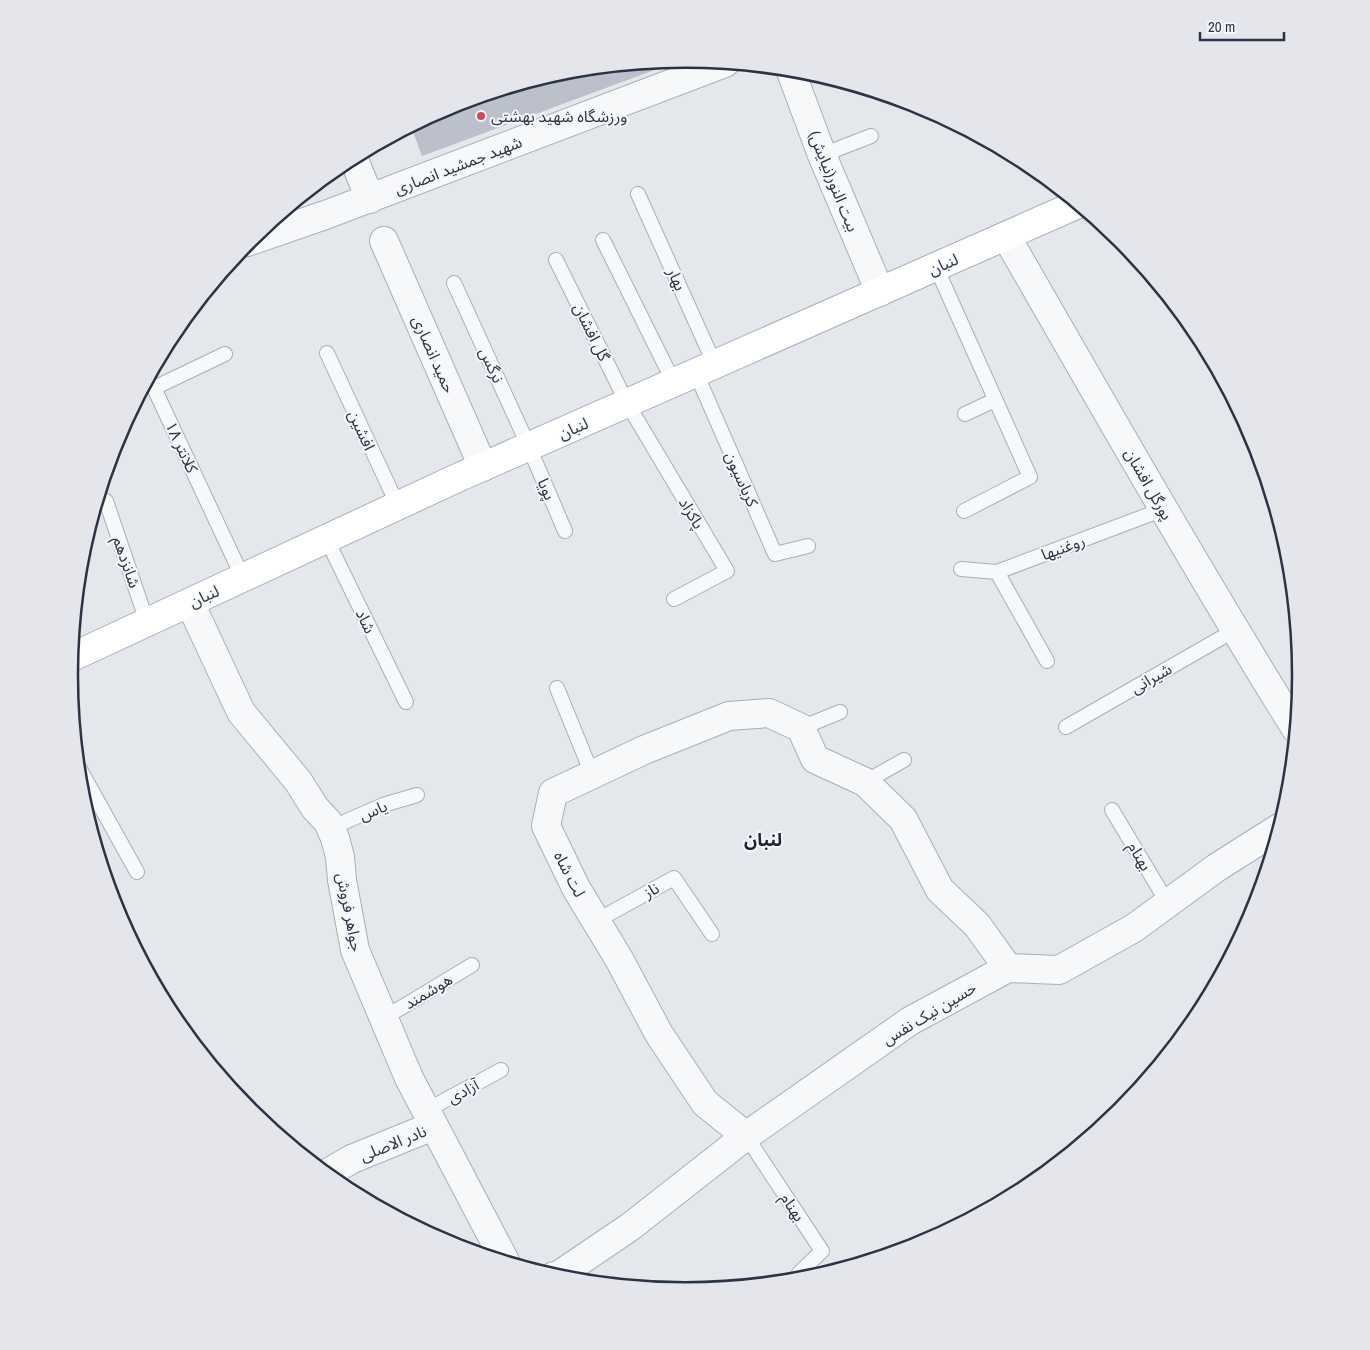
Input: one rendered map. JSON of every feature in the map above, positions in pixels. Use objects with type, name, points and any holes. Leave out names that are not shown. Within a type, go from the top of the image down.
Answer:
[{"type":"main road","name":"لنبان","points":[[79,654],[483,467],[1006,236],[1068,204]]},
{"type":"street","name":"شهید جمشید انصاری","points":[[265,236],[370,199],[709,69]]},
{"type":"street","name":"بیت النور(نیایش)","points":[[793,77],[822,155],[880,292]]},
{"type":"street","points":[[356,164],[370,199]]},
{"type":"street","name":"پورگل افشان","points":[[1006,236],[1235,630],[1291,719]]},
{"type":"street","name":"حمید انصاری","points":[[384,242],[483,467]]},
{"type":"street","name":"جواهر فروش","points":[[190,603],[242,712],[298,781],[315,808],[331,828],[340,857],[342,880],[355,950],[429,1118],[501,1253]]},
{"type":"street","name":"لت شاه","points":[[746,1136],[705,1103],[659,1034],[619,960],[576,888],[546,826],[554,794],[644,750],[729,716],[769,713],[801,728]]},
{"type":"street","points":[[801,728],[815,759],[865,782],[903,819],[940,890],[977,925],[1008,968],[1059,970],[1134,928],[1216,868],[1272,833]]},
{"type":"street","name":"حسین نیک نفس","points":[[567,1271],[630,1227],[746,1136],[910,1021],[1008,968]]},
{"type":"street","name":"نادر الاصلی","points":[[333,1170],[429,1118]]},
{"type":"lane","points":[[822,155],[871,136]]},
{"type":"lane","name":"بهار","points":[[638,194],[695,374]]},
{"type":"lane","points":[[603,240],[695,374]]},
{"type":"lane","name":"گل افشان","points":[[556,260],[627,403]]},
{"type":"lane","points":[[936,267],[1030,477],[964,511]]},
{"type":"lane","name":"نرگس","points":[[454,283],[530,447]]},
{"type":"lane","name":"افشین","points":[[327,353],[398,506]]},
{"type":"lane","name":"کلانتر ۱۸","points":[[225,354],[154,388],[243,578]]},
{"type":"lane","name":"کرباسیون","points":[[695,374],[775,554],[808,546]]},
{"type":"lane","points":[[965,414],[995,400]]},
{"type":"lane","name":"پاکزاد","points":[[627,403],[727,571],[674,599]]},
{"type":"lane","name":"پویا","points":[[530,447],[565,532]]},
{"type":"lane","name":"شانزدهم","points":[[106,501],[147,622]]},
{"type":"lane","name":"روغنیها","points":[[960,569],[996,572],[1164,509]]},
{"type":"lane","name":"شاد","points":[[326,540],[406,702]]},
{"type":"lane","points":[[996,572],[1047,661]]},
{"type":"lane","name":"شیرانی","points":[[1066,726],[1235,630]]},
{"type":"lane","points":[[557,688],[592,774]]},
{"type":"lane","points":[[801,728],[840,712]]},
{"type":"lane","points":[[865,782],[904,760]]},
{"type":"lane","points":[[87,783],[137,872]]},
{"type":"lane","name":"یاس","points":[[331,828],[382,805],[417,795]]},
{"type":"lane","name":"بهنام","points":[[1112,810],[1167,902]]},
{"type":"lane","name":"ناز","points":[[596,921],[674,878],[712,934]]},
{"type":"lane","name":"هوشمند","points":[[384,1018],[472,965]]},
{"type":"lane","name":"آزادی","points":[[429,1118],[501,1070]]},
{"type":"lane","name":"بهنام","points":[[746,1136],[822,1251],[799,1272]]},
{"type":"building","name":"ورزشگاه شهید بهشتی","points":[[658,69],[422,156],[413,132],[490,100],[566,79]]},
{"type":"place","name":"ورزشگاه شهید بهشتی","points":[[481,116]]},
{"type":"district","name":"لنبان","points":[[763,839]]}]
